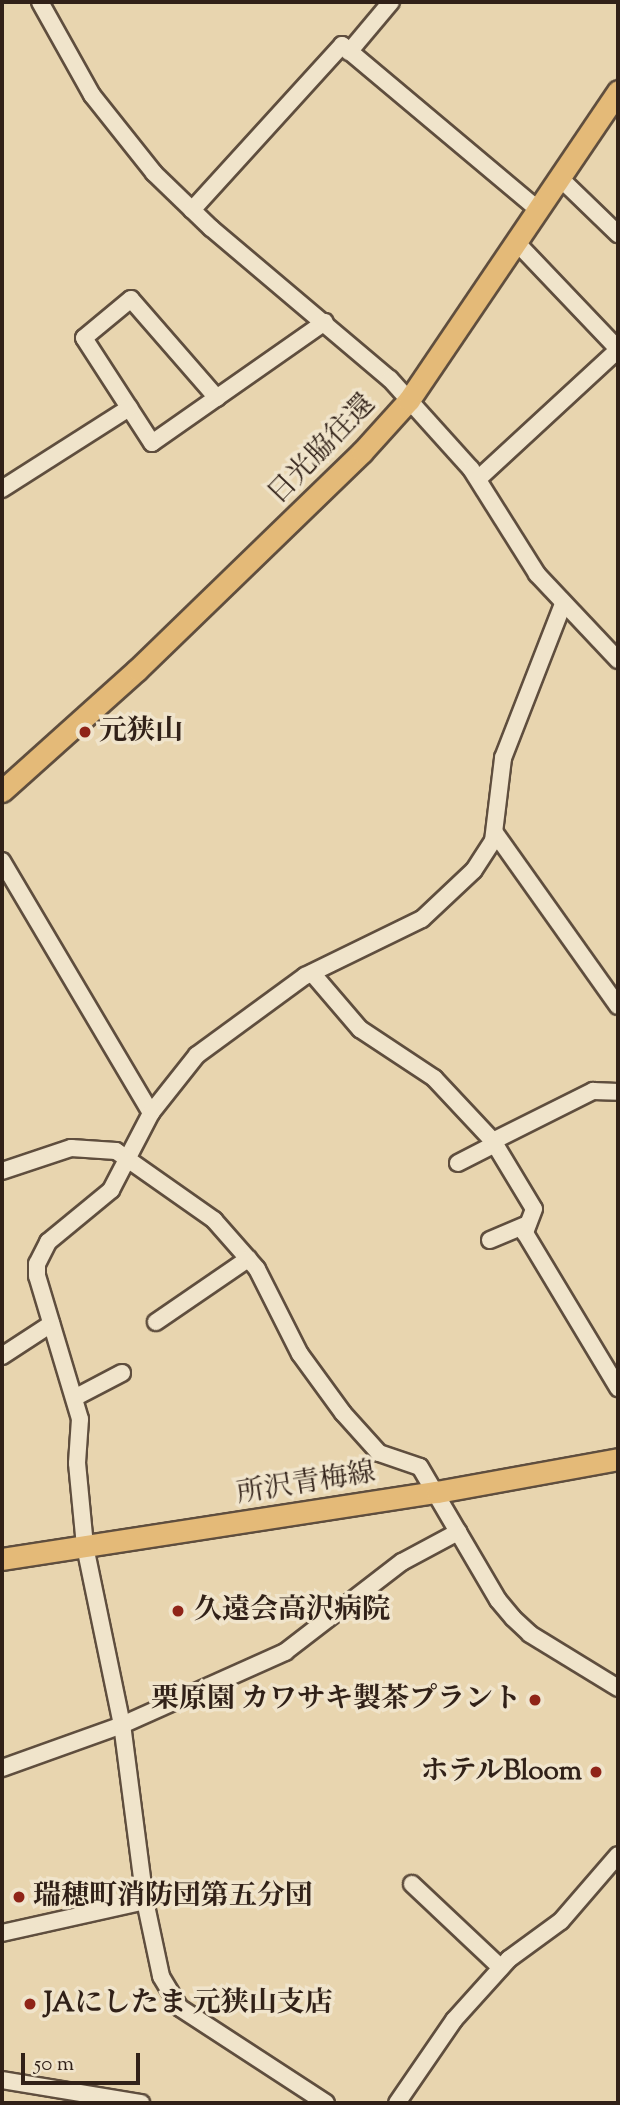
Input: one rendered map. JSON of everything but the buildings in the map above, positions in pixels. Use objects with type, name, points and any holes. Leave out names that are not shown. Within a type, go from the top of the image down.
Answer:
[{"type":"main road","name":"日光脇往還","points":[[2,791],[330,487],[409,400],[614,106]]},
{"type":"main road","name":"所沢青梅線","points":[[2,1559],[437,1492],[618,1459]]},
{"type":"street","points":[[40,2],[92,95],[148,165],[192,210],[325,322],[409,400],[478,480],[537,575],[618,660]]},
{"type":"street","points":[[349,52],[391,2]]},
{"type":"street","points":[[192,210],[342,45],[540,211]]},
{"type":"street","points":[[562,180],[618,234]]},
{"type":"street","points":[[478,480],[617,352],[518,244]]},
{"type":"street","points":[[217,398],[131,299],[84,338],[152,443],[217,398],[325,322]]},
{"type":"street","points":[[2,489],[130,408]]},
{"type":"street","points":[[326,2103],[180,2008],[161,1976],[145,1901],[122,1725],[85,1546],[76,1397],[37,1276],[43,1250],[100,1203],[128,1159],[151,1113],[197,1055],[312,973],[422,919],[474,870],[495,833],[503,758],[563,604]]},
{"type":"street","points":[[495,833],[618,1006]]},
{"type":"street","points":[[2,861],[151,1113]]},
{"type":"street","points":[[312,973],[360,1029],[434,1078],[494,1142],[534,1209],[525,1233],[618,1388]]},
{"type":"street","points":[[458,1163],[593,1091],[618,1092]]},
{"type":"street","points":[[2,1171],[71,1148],[116,1151],[214,1220],[257,1269],[300,1354],[343,1413],[379,1453],[414,1462],[437,1492],[457,1532],[513,1618],[530,1634],[618,1688]]},
{"type":"street","points":[[490,1240],[526,1225]]},
{"type":"street","points":[[156,1322],[248,1259]]},
{"type":"street","points":[[2,1356],[51,1324]]},
{"type":"street","points":[[76,1397],[122,1373]]},
{"type":"street","points":[[2,1768],[122,1725],[285,1652],[402,1562],[457,1532]]},
{"type":"street","points":[[397,2103],[454,2020],[501,1968],[561,1921],[618,1855]]},
{"type":"street","points":[[412,1885],[501,1968]]},
{"type":"street","points":[[2,1933],[145,1901]]},
{"type":"street","points":[[2,2080],[142,2103]]},
{"type":"place","name":"元狭山","points":[[85,732]]},
{"type":"place","name":"久遠会高沢病院","points":[[178,1611]]},
{"type":"place","name":"栗原園 カワサキ製茶プラント","points":[[535,1700]]},
{"type":"place","name":"ホテルBloom","points":[[596,1772]]},
{"type":"place","name":"瑞穂町消防団第五分団","points":[[19,1897]]},
{"type":"place","name":"JAにしたま 元狭山支店","points":[[30,2004]]}]
